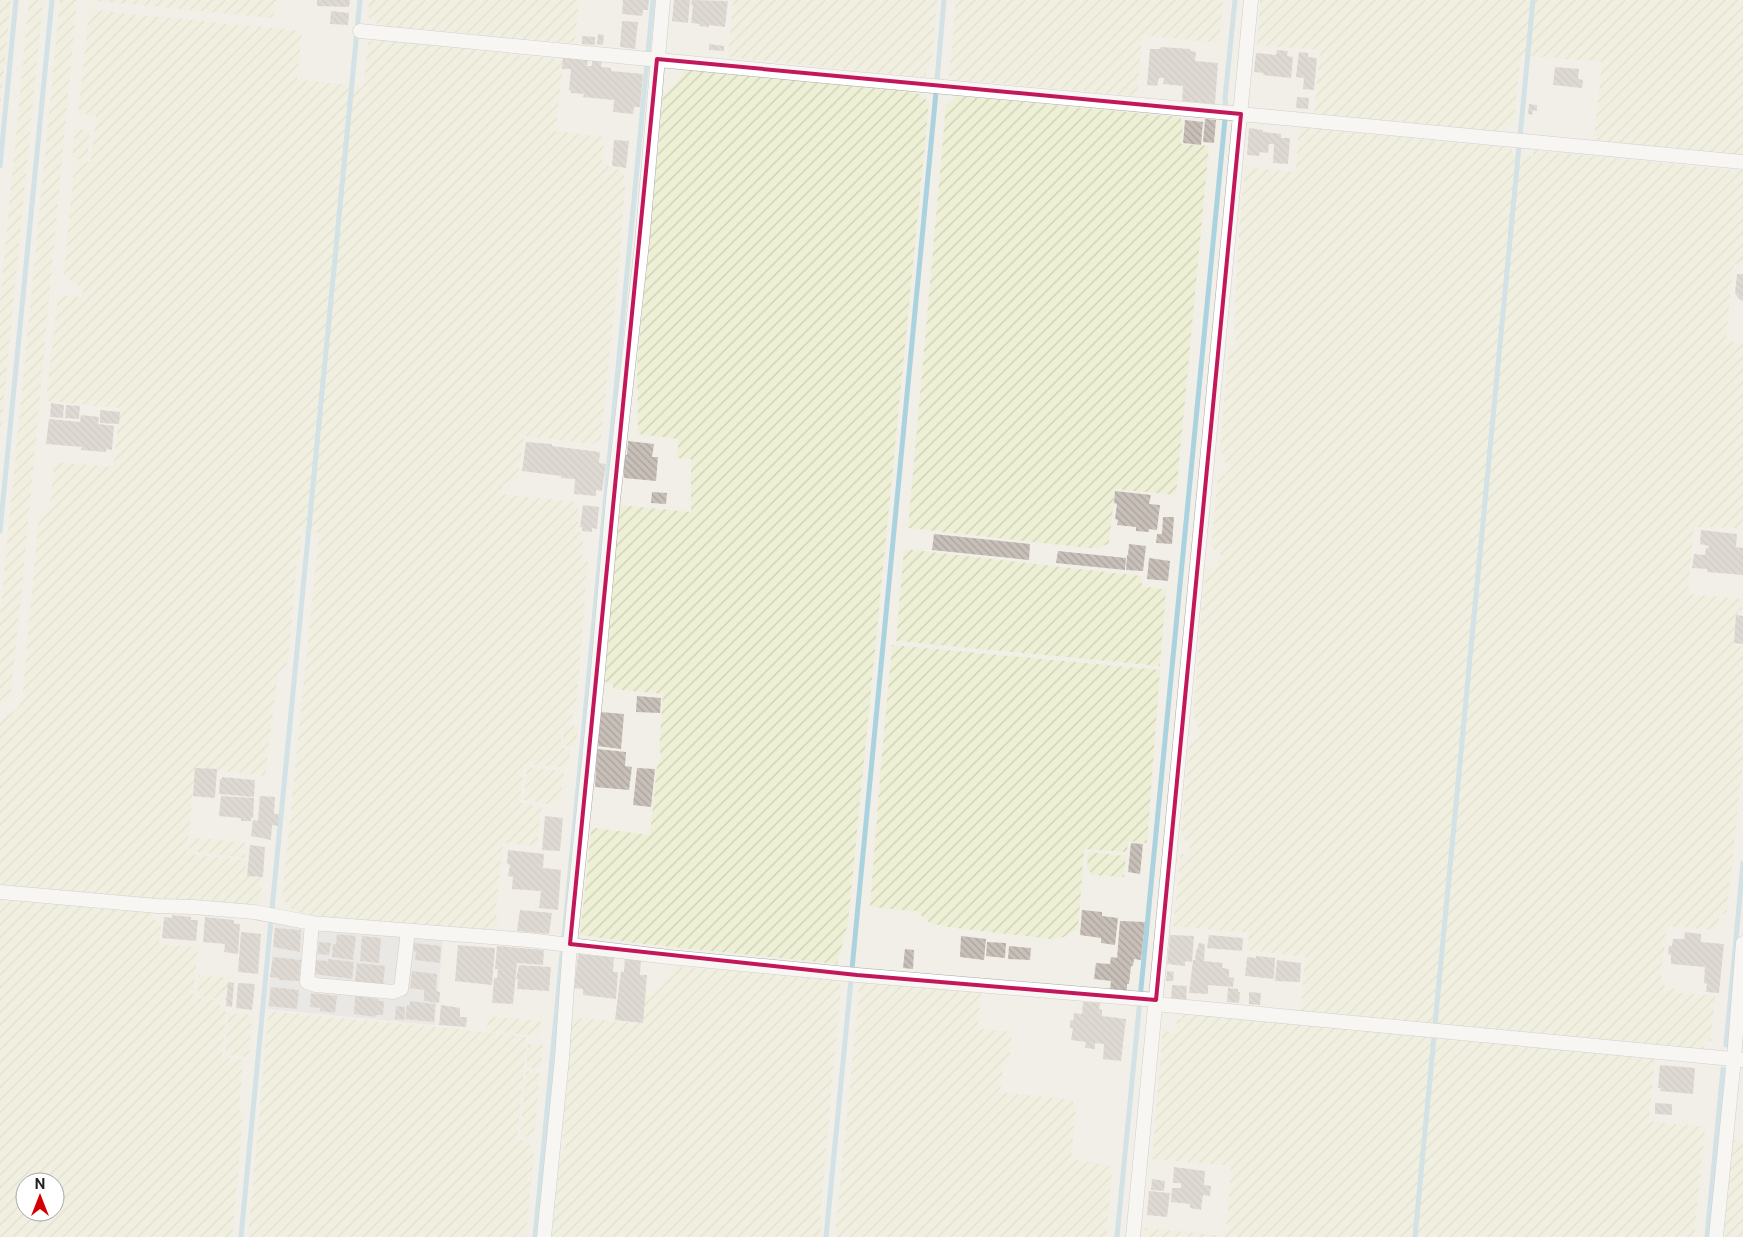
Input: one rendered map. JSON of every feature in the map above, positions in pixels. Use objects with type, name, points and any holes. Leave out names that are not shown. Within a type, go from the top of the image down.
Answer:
[{"type":"street","points":[[544,1237],[613,500],[642,243],[651,58],[663,0]]},
{"type":"street","points":[[1133,1237],[1148,1000],[1241,114],[1251,0]]},
{"type":"street","points":[[360,31],[1743,162]]},
{"type":"street","points":[[0,892],[157,906],[254,912],[312,923],[570,944],[669,957],[1148,1000],[1739,1060]]},
{"type":"street","points":[[312,923],[307,982],[316,985],[393,992],[401,989],[408,931]]},
{"type":"street","points":[[1716,1237],[1739,1060],[1743,943]]},
{"type":"highlighted area","points":[[657,59],[1241,114],[1156,1000],[857,975],[570,944]]},
{"type":"shaded area","points":[[275,921],[307,928],[443,940],[435,1025],[267,1009]]},
{"type":"green space","points":[[0,0],[11,0],[0,109]]},
{"type":"green space","points":[[29,0],[43,0],[0,439],[0,303]]},
{"type":"green space","points":[[60,0],[77,0],[22,588],[10,700],[6,703],[0,701],[0,615]]},
{"type":"green space","points":[[87,0],[276,0],[273,18]]},
{"type":"green space","points":[[369,0],[579,0],[575,41],[569,43],[377,25],[376,20],[368,18]]},
{"type":"green space","points":[[733,0],[937,0],[932,59],[925,76],[920,77],[728,57]]},
{"type":"green space","points":[[956,0],[1223,0],[1219,43],[1142,35],[1137,96],[949,79]]},
{"type":"green space","points":[[1260,0],[1743,0],[1743,155],[1601,142],[1594,138],[1602,62],[1521,55],[1514,119],[1511,125],[1501,132],[1314,114],[1320,50],[1257,45]]},
{"type":"green space","points":[[91,10],[302,31],[297,79],[363,87],[368,42],[378,39],[564,60],[555,131],[604,137],[602,164],[619,170],[624,174],[625,187],[619,264],[601,438],[593,444],[524,436],[517,481],[506,483],[502,486],[501,494],[575,502],[578,505],[578,529],[583,537],[582,561],[588,562],[576,707],[571,719],[561,730],[561,747],[570,750],[569,768],[524,764],[520,803],[541,807],[537,846],[503,843],[496,908],[497,928],[479,930],[309,915],[292,910],[282,898],[319,533],[301,532],[289,652],[287,664],[278,673],[265,776],[195,768],[187,854],[246,860],[245,875],[262,877],[259,904],[255,907],[183,900],[147,900],[0,887],[0,721],[17,709],[22,701],[39,514],[50,509],[54,462],[113,467],[120,408],[46,401],[58,295],[82,297],[83,289],[64,275],[74,164],[78,162],[91,162],[96,115],[78,113],[88,21]]},
{"type":"green space","points":[[685,69],[916,92],[929,102],[848,923],[837,964],[644,944],[580,935],[591,832],[595,828],[650,835],[657,766],[662,757],[659,750],[663,694],[613,689],[613,684],[604,682],[618,505],[691,512],[691,459],[677,458],[679,439],[638,434],[637,366],[663,96],[680,79]]},
{"type":"green space","points":[[958,96],[1180,117],[1183,124],[1181,144],[1209,146],[1176,495],[1115,489],[1109,543],[1097,549],[908,528],[946,105]]},
{"type":"green space","points":[[1299,127],[1512,148],[1512,154],[1533,156],[1533,150],[1743,171],[1743,265],[1735,264],[1733,267],[1726,341],[1743,342],[1743,521],[1738,528],[1694,527],[1688,594],[1743,599],[1742,611],[1738,611],[1735,645],[1743,647],[1741,748],[1743,750],[1743,760],[1727,912],[1719,916],[1717,930],[1667,926],[1661,974],[1662,984],[1669,988],[1678,989],[1680,993],[1715,996],[1711,1041],[1704,1040],[1703,1050],[1656,1046],[1649,1121],[1705,1127],[1694,1237],[1145,1237],[1145,1228],[1226,1236],[1231,1166],[1152,1159],[1163,1031],[1176,1032],[1177,1019],[1182,1019],[1183,1011],[1300,1022],[1305,957],[1247,950],[1249,933],[1173,926],[1181,854],[1189,855],[1190,845],[1181,836],[1189,743],[1198,739],[1199,730],[1193,715],[1205,570],[1218,566],[1221,555],[1211,547],[1218,475],[1226,475],[1226,465],[1220,447],[1229,347],[1237,347],[1234,329],[1239,231],[1245,167],[1296,172]]},
{"type":"green space","points":[[75,129],[90,130],[87,160],[72,158]]},
{"type":"green space","points":[[904,549],[1141,576],[1142,586],[1166,590],[1160,666],[896,641]]},
{"type":"green space","points":[[892,645],[1160,670],[1147,843],[1128,841],[1127,852],[1084,849],[1078,929],[1064,937],[1051,939],[948,927],[930,923],[916,911],[870,907]]},
{"type":"green space","points":[[566,725],[578,727],[576,747],[563,746],[563,730]]},
{"type":"green space","points":[[527,767],[564,771],[560,801],[549,804],[524,800]]},
{"type":"green space","points":[[190,837],[246,843],[245,858],[189,851]]},
{"type":"green space","points":[[1088,852],[1126,856],[1124,877],[1092,875],[1087,867]]},
{"type":"green space","points":[[0,900],[152,913],[153,919],[161,923],[159,944],[198,947],[193,997],[215,1000],[226,1012],[222,1056],[243,1060],[239,1110],[243,1114],[232,1237],[0,1237]]},
{"type":"green space","points":[[674,966],[836,980],[841,986],[820,1216],[822,1221],[820,1237],[552,1237],[559,1161],[566,1144],[562,1134],[572,1018],[642,1023],[645,993],[655,993]]},
{"type":"green space","points":[[199,975],[229,978],[227,1000],[197,996]]},
{"type":"green space","points":[[860,982],[981,992],[978,1028],[1012,1032],[1009,1062],[1004,1062],[1000,1092],[1072,1100],[1076,1105],[1071,1159],[1108,1165],[1112,1171],[1106,1237],[835,1237]]},
{"type":"green space","points":[[274,1012],[525,1037],[527,1040],[517,1140],[529,1141],[531,1149],[534,1149],[526,1237],[248,1237],[268,1016]]},
{"type":"green space","points":[[228,1013],[252,1015],[249,1057],[225,1055]]},
{"type":"green space","points":[[488,1016],[541,1021],[539,1036],[487,1031]]},
{"type":"green space","points":[[528,1044],[543,1045],[540,1069],[526,1068]]},
{"type":"green space","points":[[526,1071],[540,1073],[534,1137],[520,1136]]},
{"type":"green space","points":[[1732,1140],[1743,1141],[1743,1237],[1722,1237]]},
{"type":"building","points":[[317,0],[350,0],[349,7],[317,6]]},
{"type":"building","points":[[623,0],[649,0],[648,10],[643,10],[642,16],[622,14]]},
{"type":"building","points":[[674,0],[690,0],[688,23],[672,21]]},
{"type":"building","points":[[692,0],[728,1],[725,27],[699,26],[700,24],[691,23]]},
{"type":"building","points":[[331,11],[349,13],[348,25],[330,24]]},
{"type":"building","points":[[622,21],[638,22],[635,49],[620,47]]},
{"type":"building","points":[[598,34],[604,35],[603,45],[597,44]]},
{"type":"building","points":[[582,36],[595,37],[595,45],[582,44]]},
{"type":"building","points":[[709,44],[724,46],[724,51],[709,50]]},
{"type":"building","points":[[1161,47],[1190,49],[1190,51],[1196,52],[1195,61],[1218,63],[1215,104],[1182,101],[1183,86],[1163,84],[1164,78],[1159,78],[1157,86],[1147,85],[1150,49],[1160,49]]},
{"type":"building","points":[[1277,50],[1288,51],[1287,56],[1293,57],[1291,78],[1263,75],[1264,73],[1254,72],[1256,53],[1276,55]]},
{"type":"building","points":[[1299,52],[1308,53],[1308,57],[1317,58],[1314,90],[1303,89],[1304,78],[1296,77]]},
{"type":"building","points":[[563,56],[588,58],[587,66],[592,66],[592,60],[602,61],[601,67],[611,68],[611,71],[643,74],[640,107],[634,107],[633,114],[613,112],[614,100],[583,97],[584,94],[571,93],[571,90],[569,90],[571,69],[562,69]]},
{"type":"building","points":[[1555,67],[1579,69],[1578,79],[1583,80],[1582,88],[1553,85]]},
{"type":"building","points":[[1297,97],[1309,98],[1308,109],[1296,108]]},
{"type":"building","points":[[1529,104],[1537,105],[1537,111],[1533,110],[1532,115],[1528,114]]},
{"type":"building","points":[[1205,119],[1216,120],[1214,143],[1203,142]]},
{"type":"building","points":[[1185,120],[1203,122],[1201,145],[1183,143]]},
{"type":"building","points":[[1249,128],[1281,134],[1281,138],[1290,138],[1288,164],[1273,163],[1274,144],[1269,144],[1268,153],[1260,152],[1259,156],[1247,155]]},
{"type":"building","points":[[614,140],[629,141],[626,168],[612,166]]},
{"type":"building","points":[[1737,274],[1743,274],[1743,301],[1735,293]]},
{"type":"building","points":[[51,403],[64,405],[63,418],[50,417]]},
{"type":"building","points":[[66,405],[80,406],[79,419],[65,418]]},
{"type":"building","points":[[100,410],[120,412],[119,424],[100,423]]},
{"type":"building","points":[[81,415],[99,417],[98,424],[114,426],[112,450],[106,449],[106,452],[81,450],[82,447],[46,444],[49,419],[80,422]]},
{"type":"building","points":[[628,441],[654,444],[652,457],[658,457],[656,481],[624,478],[624,472],[622,472],[624,455],[627,455]]},
{"type":"building","points":[[526,442],[600,452],[599,463],[606,464],[602,491],[596,490],[596,496],[574,494],[575,479],[522,471]]},
{"type":"building","points":[[1115,491],[1151,495],[1149,504],[1160,505],[1157,530],[1149,529],[1149,532],[1136,531],[1136,527],[1117,525],[1118,520],[1115,519],[1117,504],[1114,503]]},
{"type":"building","points":[[652,492],[667,493],[666,504],[651,503]]},
{"type":"building","points":[[583,505],[599,507],[597,529],[592,528],[592,532],[582,531],[582,527],[580,527]]},
{"type":"building","points":[[1163,517],[1174,517],[1172,544],[1156,543],[1157,534],[1162,534]]},
{"type":"building","points":[[1701,530],[1737,534],[1736,547],[1743,548],[1743,575],[1707,572],[1707,569],[1692,568],[1694,554],[1705,555],[1706,548],[1709,548],[1709,546],[1700,544]]},
{"type":"building","points":[[934,534],[1030,544],[1029,560],[932,550]]},
{"type":"building","points":[[1129,544],[1146,546],[1143,571],[1126,570],[1127,555],[1139,556],[1128,555]]},
{"type":"building","points":[[1058,551],[1126,558],[1125,570],[1056,563]]},
{"type":"building","points":[[1149,558],[1170,561],[1168,581],[1147,579]]},
{"type":"building","points":[[1736,615],[1743,616],[1743,644],[1734,643]]},
{"type":"building","points":[[637,696],[661,698],[660,713],[636,712]]},
{"type":"building","points":[[600,712],[624,714],[621,749],[597,746]]},
{"type":"building","points":[[597,749],[626,752],[625,766],[632,767],[629,790],[595,787]]},
{"type":"building","points":[[195,768],[217,769],[215,798],[193,796]]},
{"type":"building","points":[[637,768],[655,769],[651,807],[633,805]]},
{"type":"building","points":[[222,777],[255,780],[254,797],[219,794],[220,779]]},
{"type":"building","points":[[221,796],[254,798],[253,818],[251,818],[251,821],[241,821],[241,818],[219,816]]},
{"type":"building","points":[[260,796],[275,797],[274,814],[279,814],[278,826],[272,825],[271,840],[251,836],[253,820],[258,821]]},
{"type":"building","points":[[545,816],[563,818],[560,851],[542,850]]},
{"type":"building","points":[[1131,843],[1143,844],[1140,874],[1128,872]]},
{"type":"building","points":[[250,845],[265,847],[263,877],[247,876]]},
{"type":"building","points":[[508,850],[544,854],[543,868],[561,870],[558,910],[539,908],[541,891],[512,889],[513,877],[508,876],[510,865],[507,864]]},
{"type":"building","points":[[520,910],[552,913],[549,934],[517,931]]},
{"type":"building","points":[[1082,910],[1102,912],[1102,916],[1118,918],[1115,945],[1101,943],[1101,938],[1080,935]]},
{"type":"building","points":[[172,915],[191,917],[191,920],[198,920],[196,941],[162,938],[164,917],[172,918]]},
{"type":"building","points":[[205,917],[234,920],[234,924],[240,924],[238,954],[224,952],[225,944],[203,942]]},
{"type":"building","points":[[1120,921],[1145,922],[1141,960],[1134,959],[1127,991],[1110,989],[1111,981],[1094,979],[1096,963],[1110,964],[1111,957],[1117,958]]},
{"type":"building","points":[[275,928],[301,930],[300,952],[273,947]]},
{"type":"building","points":[[241,932],[261,934],[258,974],[238,972]]},
{"type":"building","points":[[1685,932],[1701,934],[1701,942],[1724,944],[1719,993],[1706,992],[1707,984],[1704,983],[1705,967],[1671,964],[1671,955],[1668,954],[1669,946],[1672,946],[1673,939],[1684,939]]},
{"type":"building","points":[[337,934],[356,936],[353,960],[332,957],[333,944],[336,944]]},
{"type":"building","points":[[1170,935],[1194,936],[1192,962],[1185,961],[1185,966],[1167,964]]},
{"type":"building","points":[[1209,935],[1243,938],[1242,951],[1207,948]]},
{"type":"building","points":[[362,936],[381,938],[379,963],[360,961]]},
{"type":"building","points":[[961,936],[986,939],[984,960],[960,957]]},
{"type":"building","points":[[319,942],[331,943],[329,955],[317,954]]},
{"type":"building","points":[[987,942],[1006,943],[1005,958],[986,956]]},
{"type":"building","points":[[414,943],[441,946],[440,963],[415,960]]},
{"type":"building","points":[[1199,943],[1205,944],[1204,961],[1223,963],[1222,968],[1229,969],[1229,977],[1234,978],[1233,987],[1208,985],[1208,994],[1189,993],[1193,960],[1195,960]]},
{"type":"building","points":[[458,945],[495,948],[492,985],[455,981]]},
{"type":"building","points":[[497,946],[544,950],[543,965],[517,963],[513,1004],[492,1003],[494,978],[497,978],[498,969],[495,969]]},
{"type":"building","points":[[1009,946],[1031,948],[1030,960],[1008,959]]},
{"type":"building","points":[[905,949],[914,950],[913,969],[903,968]]},
{"type":"building","points":[[578,954],[614,957],[613,972],[618,972],[616,999],[583,995],[583,989],[574,988]]},
{"type":"building","points":[[625,956],[641,957],[640,975],[647,975],[643,1023],[615,1020],[621,971],[624,972]]},
{"type":"building","points":[[1256,956],[1275,958],[1274,979],[1245,976],[1247,957],[1256,958]]},
{"type":"building","points":[[273,957],[301,960],[299,981],[279,980],[279,978],[270,977]]},
{"type":"building","points":[[328,959],[354,962],[352,979],[314,974],[316,960],[327,961],[326,972]]},
{"type":"building","points":[[1277,960],[1301,963],[1300,982],[1275,981]]},
{"type":"building","points":[[357,963],[385,966],[383,986],[355,983]]},
{"type":"building","points":[[519,965],[551,967],[549,991],[517,989],[518,979],[516,979]]},
{"type":"building","points":[[412,971],[437,974],[436,991],[440,992],[439,1003],[424,1001],[424,990],[410,988]]},
{"type":"building","points":[[1167,971],[1174,972],[1173,981],[1166,981]]},
{"type":"building","points":[[228,982],[234,983],[232,1007],[226,1006]]},
{"type":"building","points":[[238,983],[255,984],[252,1010],[236,1008]]},
{"type":"building","points":[[1172,985],[1187,986],[1186,1001],[1171,999]]},
{"type":"building","points":[[271,987],[299,990],[297,1009],[269,1006]]},
{"type":"building","points":[[1228,988],[1238,989],[1238,992],[1240,992],[1239,1003],[1227,1002]]},
{"type":"building","points":[[1249,992],[1261,993],[1260,1005],[1249,1004]]},
{"type":"building","points":[[311,993],[337,996],[335,1013],[320,1011],[320,1008],[310,1007]]},
{"type":"building","points":[[355,996],[384,1001],[383,1015],[376,1015],[375,1017],[354,1014]]},
{"type":"building","points":[[410,1001],[435,1004],[434,1022],[405,1019],[407,1005],[410,1005]]},
{"type":"building","points":[[1083,1002],[1100,1003],[1099,1009],[1102,1010],[1102,1016],[1126,1019],[1121,1061],[1103,1059],[1104,1044],[1095,1043],[1095,1049],[1085,1048],[1086,1042],[1071,1040],[1073,1028],[1070,1028],[1070,1020],[1073,1021],[1074,1013],[1082,1014]]},
{"type":"building","points":[[441,1005],[460,1008],[460,1017],[467,1017],[466,1027],[439,1025]]},
{"type":"building","points":[[396,1006],[405,1007],[404,1020],[395,1019]]},
{"type":"building","points":[[1660,1065],[1695,1068],[1693,1094],[1660,1091],[1661,1088],[1658,1088]]},
{"type":"building","points":[[1655,1103],[1672,1104],[1672,1115],[1655,1114]]},
{"type":"building","points":[[1174,1167],[1205,1171],[1204,1185],[1211,1186],[1210,1196],[1203,1195],[1201,1210],[1190,1208],[1190,1204],[1171,1202],[1172,1188],[1181,1188],[1181,1183],[1173,1183]]},
{"type":"building","points":[[1152,1179],[1165,1181],[1164,1191],[1151,1190]]},
{"type":"building","points":[[1149,1191],[1170,1193],[1167,1217],[1147,1215]]},
{"type":"waterway","points":[[0,166],[16,0]]},
{"type":"waterway","points":[[0,531],[52,0]]},
{"type":"waterway","points":[[272,909],[360,0]]},
{"type":"waterway","points":[[564,936],[653,0]]},
{"type":"waterway","points":[[937,80],[944,0]]},
{"type":"waterway","points":[[1226,108],[1225,98],[1235,0]]},
{"type":"waterway","points":[[1520,137],[1533,0]]},
{"type":"waterway","points":[[852,969],[936,92]]},
{"type":"waterway","points":[[1117,1237],[1225,119]]},
{"type":"waterway","points":[[1435,1024],[1519,146]]},
{"type":"waterway","points":[[1726,1045],[1743,863]]},
{"type":"waterway","points":[[241,1237],[271,921]]},
{"type":"waterway","points":[[535,1237],[562,954]]},
{"type":"waterway","points":[[826,1237],[851,980]]},
{"type":"waterway","points":[[1415,1237],[1434,1036]]},
{"type":"waterway","points":[[1707,1237],[1723,1069]]}]
